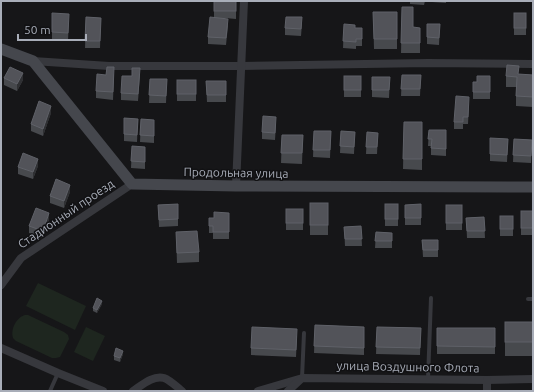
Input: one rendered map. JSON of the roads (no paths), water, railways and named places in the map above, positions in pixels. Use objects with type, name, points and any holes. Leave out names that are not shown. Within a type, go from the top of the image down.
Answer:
[{"type":"street","points":[[236,186],[244,1]]},
{"type":"street","points":[[3,47],[33,61],[109,66],[241,66],[428,63],[533,64]]},
{"type":"street","points":[[33,61],[132,184]]},
{"type":"street","name":"Продольная улица","points":[[132,184],[236,186],[533,187]]},
{"type":"street","name":"Стадионный проезд","points":[[1,285],[22,258],[132,184]]},
{"type":"street","points":[[1,348],[103,391]]},
{"type":"street","points":[[133,391],[148,381],[158,378],[166,378],[182,391]]},
{"type":"street","points":[[288,391],[302,378]]},
{"type":"street","name":"улица Воздушного Флота","points":[[258,391],[302,378],[533,379]]},
{"type":"street","points":[[487,391],[488,380]]},
{"type":"lane","points":[[428,379],[431,298]]},
{"type":"lane","points":[[528,299],[533,299]]},
{"type":"lane","points":[[302,378],[304,333]]},
{"type":"lane","points":[[50,391],[58,373]]}]
